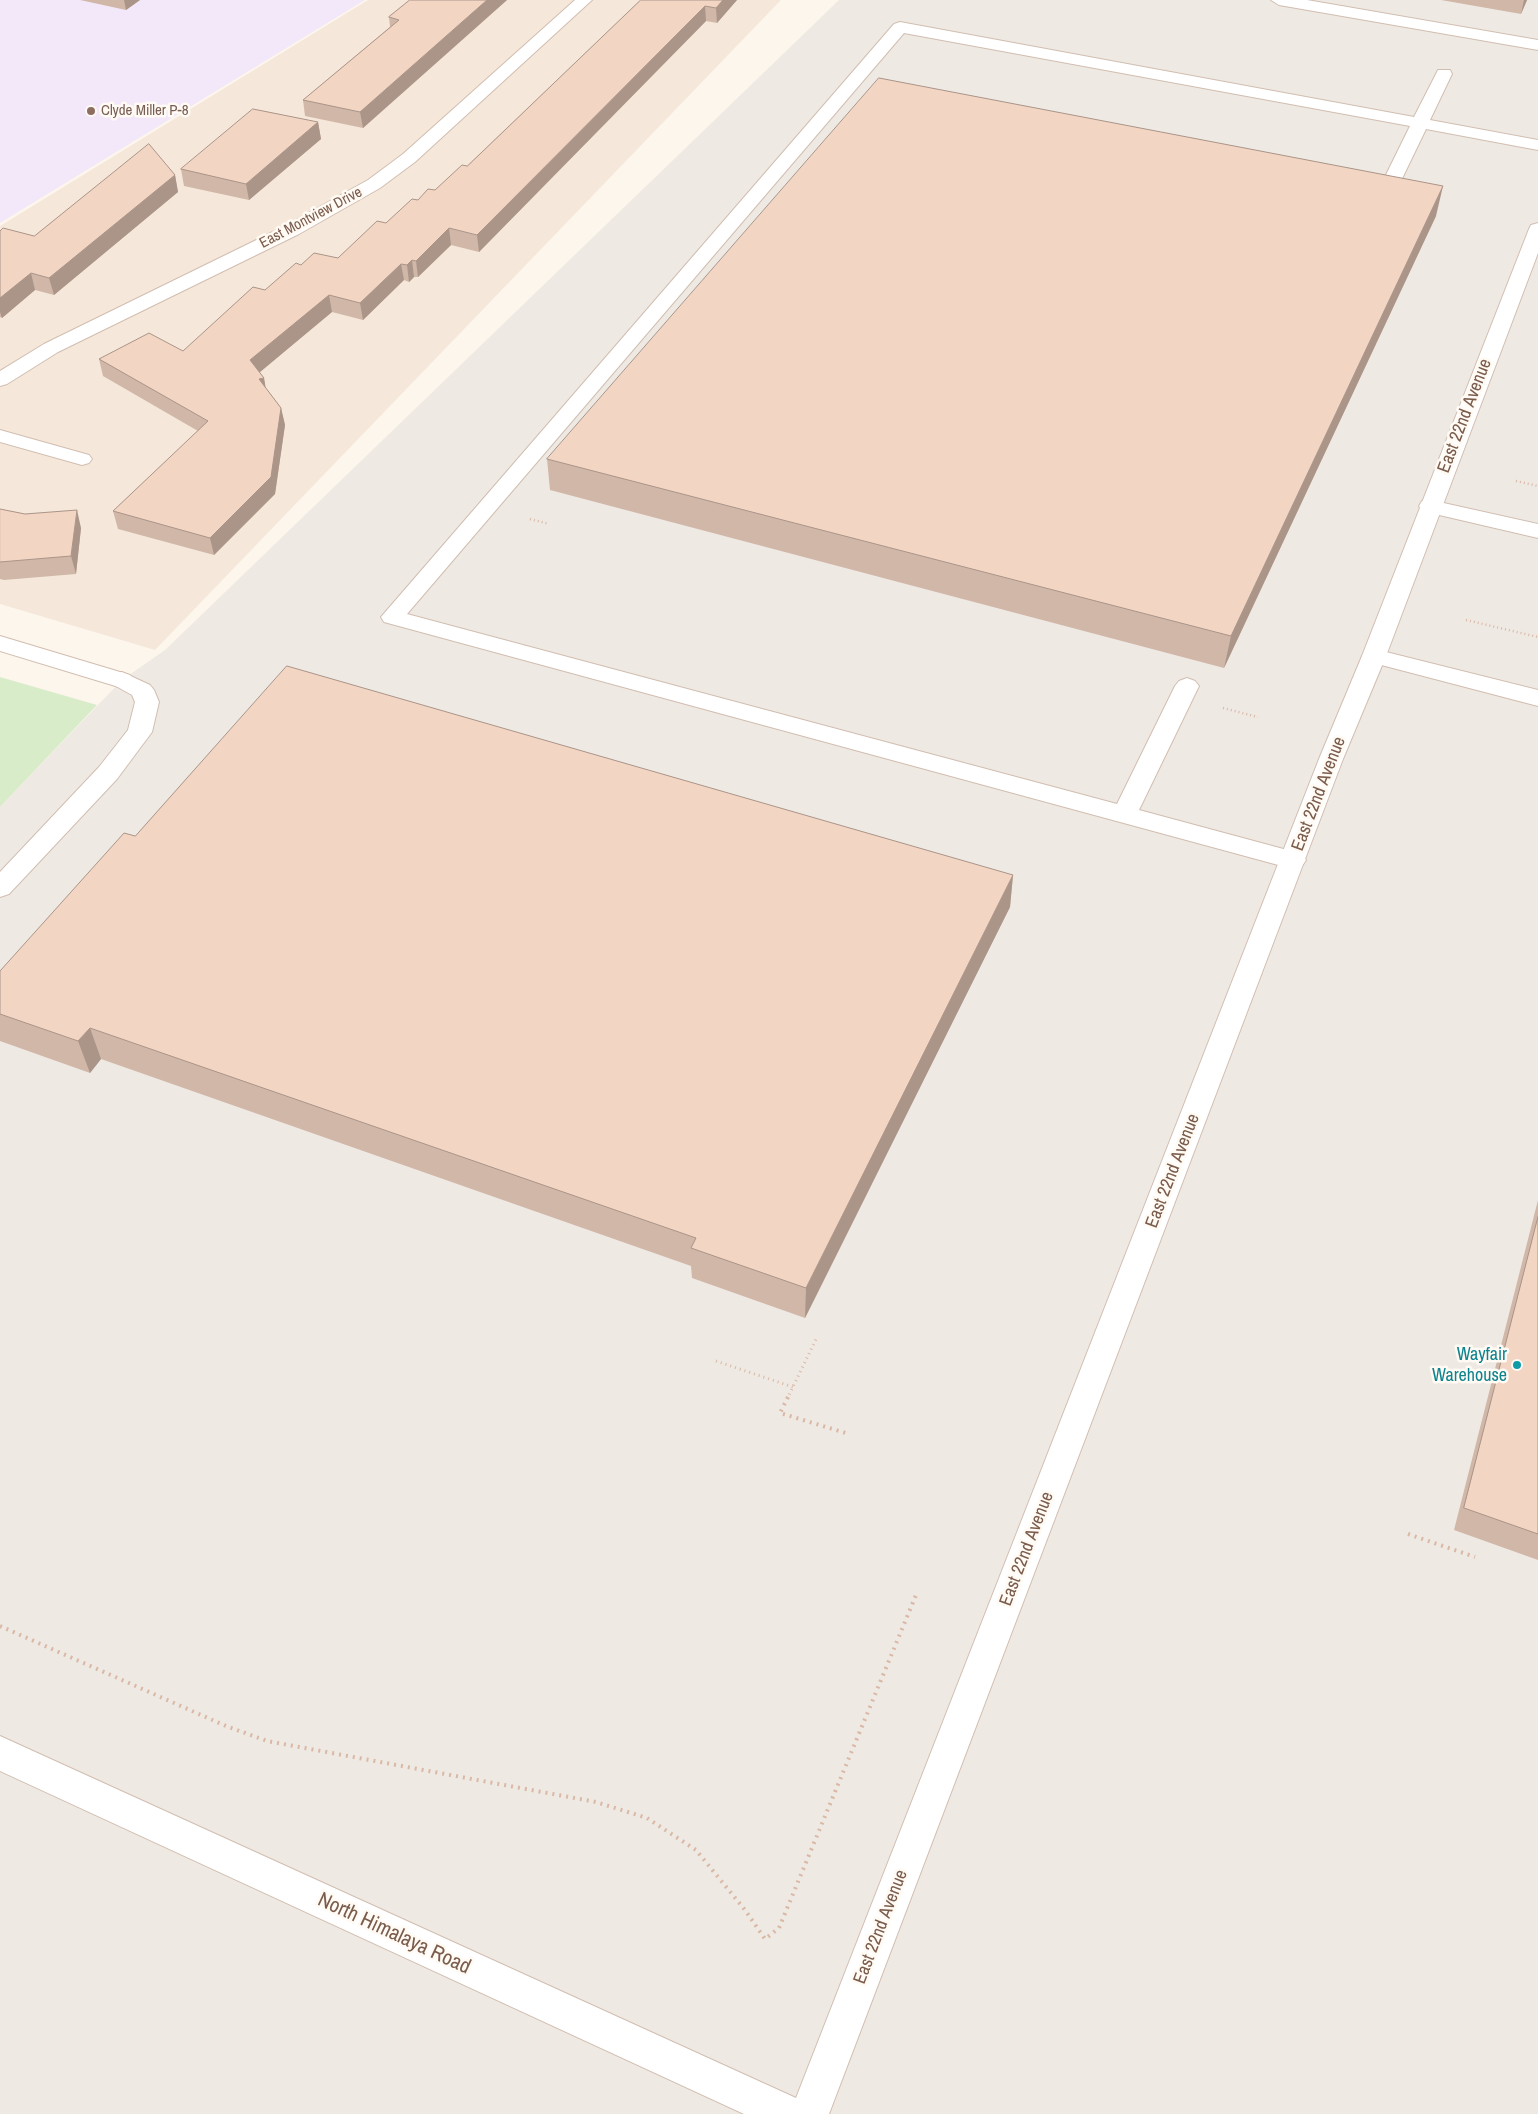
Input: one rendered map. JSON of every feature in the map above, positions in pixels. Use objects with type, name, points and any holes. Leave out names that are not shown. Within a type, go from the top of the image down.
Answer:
[{"type":"street","name":"East Montview Drive","points":[[0,380],[51,348],[292,230],[374,184],[409,158],[584,0]]},
{"type":"street","points":[[1279,0],[1538,45]]},
{"type":"street","points":[[1293,860],[392,617],[900,27],[1538,145]]},
{"type":"street","points":[[1389,187],[1444,74]]},
{"type":"street","name":"East 22nd Avenue","points":[[809,2114],[1538,229]]},
{"type":"street","points":[[0,436],[82,459]]},
{"type":"street","points":[[1430,506],[1538,531]]},
{"type":"street","points":[[0,643],[122,680],[142,690],[147,702],[140,732],[108,773],[0,888]]},
{"type":"street","points":[[1374,656],[1538,698]]},
{"type":"street","points":[[1125,814],[1187,686]]},
{"type":"street","name":"North Himalaya Road","points":[[0,1753],[788,2114]]},
{"type":"path","points":[[1516,481],[1538,486]]},
{"type":"path","points":[[1466,620],[1538,637]]},
{"type":"path","points":[[1220,708],[1258,718]]},
{"type":"path","points":[[817,1337],[780,1413],[849,1434]]},
{"type":"path","points":[[716,1361],[792,1388]]},
{"type":"path","points":[[1408,1534],[1475,1557]]},
{"type":"path","points":[[0,1626],[226,1726],[267,1741],[596,1802],[647,1818],[696,1850],[745,1910],[764,1939],[779,1928],[916,1595]]},
{"type":"shaded area","name":"Clyde Miller P-8","points":[[0,0],[365,0],[0,223]]},
{"type":"shaded area","points":[[368,0],[781,0],[155,650],[0,604],[0,226]]},
{"type":"shaded area","points":[[839,0],[1538,0],[1538,2114],[0,2114],[0,807],[122,680],[165,650]]},
{"type":"green space","points":[[0,677],[97,705],[0,807]]},
{"type":"building","points":[[410,0],[487,0],[360,112],[303,100],[399,20],[389,17]]},
{"type":"building","points":[[641,0],[723,0],[716,8],[705,6],[477,235],[449,228],[416,261],[412,260],[407,265],[401,264],[360,303],[329,295],[250,360],[264,378],[259,379],[281,408],[271,477],[210,538],[113,511],[208,421],[99,359],[149,333],[183,351],[253,287],[265,290],[296,263],[301,265],[314,253],[338,258],[377,221],[386,223],[412,199],[418,200],[428,189],[435,190],[462,165],[467,166]]},
{"type":"building","points":[[879,78],[1443,186],[1231,636],[547,459]]},
{"type":"building","points":[[253,109],[318,122],[246,184],[181,169]]},
{"type":"building","points":[[149,144],[175,175],[49,278],[31,273],[0,298],[0,231],[3,228],[34,236]]},
{"type":"building","points":[[0,509],[25,514],[77,510],[71,556],[0,562]]},
{"type":"building","points":[[287,666],[1013,875],[806,1288],[691,1248],[696,1238],[90,1028],[78,1041],[0,1014],[0,971],[124,833],[135,836]]},
{"type":"building","name":"Wayfair Warehouse","points":[[1538,1217],[1538,1534],[1464,1508]]},
{"type":"place","name":"Clyde Miller P-8","points":[[91,111]]},
{"type":"place","name":"Wayfair Warehouse","points":[[1517,1365]]}]
